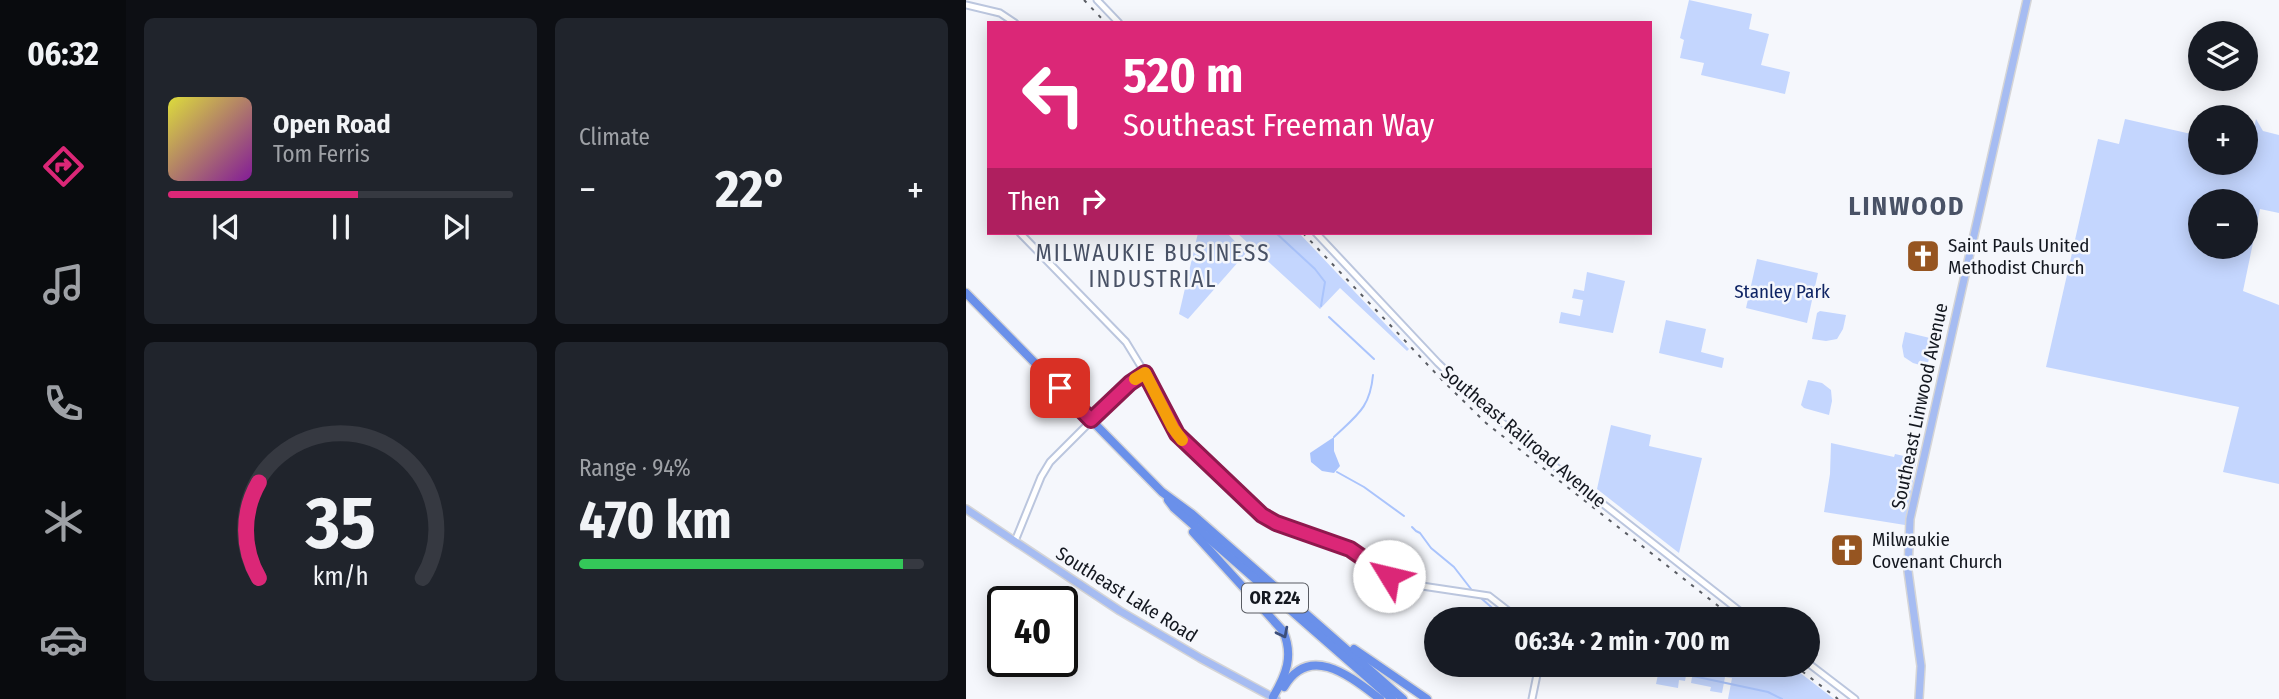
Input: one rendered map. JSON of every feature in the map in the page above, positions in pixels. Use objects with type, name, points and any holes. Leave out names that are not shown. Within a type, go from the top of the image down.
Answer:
[{"type":"highway","name":"OR 224","points":[[966,293],[1163,492],[1192,514],[1404,699]]},
{"type":"highway","name":"OR 224","points":[[1163,492],[1174,508],[1392,699]]},
{"type":"highway","points":[[1174,508],[1283,631],[1289,646],[1289,660],[1276,698]]},
{"type":"highway","points":[[1313,620],[1427,699]]},
{"type":"highway","points":[[1276,698],[1296,671],[1315,665],[1337,670],[1380,699]]},
{"type":"main road","name":"Southeast Linwood Avenue","points":[[1919,699],[1921,666],[1908,571],[1910,519],[2027,0]]},
{"type":"main road","name":"Southeast Lake Road","points":[[966,509],[1120,611],[1276,698]]},
{"type":"street","points":[[1097,0],[1117,21]]},
{"type":"street","points":[[966,5],[1002,14],[1011,21]]},
{"type":"street","points":[[1022,235],[1119,333],[1133,351],[1177,434],[1268,519],[1350,549],[1406,585],[1489,596],[1503,607]]},
{"type":"street","name":"Southeast Railroad Avenue","points":[[1318,235],[1486,409],[1734,607]]},
{"type":"street","points":[[1015,541],[1047,467],[1091,420],[1130,383],[1145,373]]},
{"type":"street","points":[[1820,672],[1855,699]]},
{"type":"street","points":[[1532,699],[1537,677]]},
{"type":"green space","points":[[1689,0],[1752,14],[1749,29],[1769,34],[1761,65],[1790,72],[1785,94],[1701,75],[1704,63],[1680,58],[1684,40],[1680,38]]},
{"type":"green space","points":[[2125,119],[2188,133],[2188,175],[2258,175],[2258,122],[2263,131],[2279,135],[2279,213],[2260,209],[2258,219],[2258,189],[2188,189],[2188,259],[2250,259],[2243,291],[2279,305],[2279,484],[2223,472],[2239,407],[2046,367],[2098,139],[2119,144]]},
{"type":"green space","points":[[1198,235],[1229,235],[1246,253],[1188,319],[1179,314]]},
{"type":"green space","points":[[1239,235],[1301,235],[1409,349],[1407,351],[1340,288],[1320,309]]},
{"type":"green space","name":"Stanley Park","points":[[1757,259],[1818,273],[1807,323],[1746,308]]},
{"type":"green space","points":[[1587,272],[1625,281],[1613,333],[1559,323],[1561,312],[1580,316],[1583,300],[1572,298],[1574,289],[1584,291]]},
{"type":"green space","points":[[1820,311],[1846,315],[1843,329],[1837,339],[1812,339],[1817,313]]},
{"type":"green space","points":[[1666,320],[1706,329],[1701,352],[1724,358],[1722,368],[1659,353]]},
{"type":"green space","points":[[1905,332],[1930,338],[1933,342],[1927,367],[1904,357],[1902,346]]},
{"type":"green space","points":[[1808,380],[1822,383],[1831,390],[1829,415],[1801,405]]},
{"type":"green space","points":[[1611,425],[1651,435],[1649,446],[1702,458],[1679,553],[1597,489]]},
{"type":"green space","points":[[1831,443],[1894,457],[1895,454],[1917,459],[1905,525],[1824,512],[1830,474]]},
{"type":"green space","points":[[1657,677],[1686,677],[1685,681],[1679,680],[1678,688],[1656,684]]},
{"type":"green space","points":[[1692,677],[1725,677],[1722,693],[1710,691],[1711,687],[1691,683]]},
{"type":"green space","points":[[1725,677],[1806,677],[1834,699],[1728,699],[1732,678]]},
{"type":"shaded area","points":[[1334,437],[1334,451],[1340,466],[1334,473],[1322,471],[1311,462],[1310,453]]},
{"type":"waterway","points":[[1278,235],[1325,282],[1321,306]]},
{"type":"waterway","points":[[1329,317],[1374,359]]},
{"type":"waterway","points":[[1334,437],[1361,410],[1369,396],[1373,375]]},
{"type":"waterway","points":[[1337,472],[1364,487],[1404,516]]},
{"type":"waterway","points":[[1412,527],[1431,548],[1454,567],[1471,589]]},
{"type":"waterway","points":[[1482,599],[1491,607]]},
{"type":"waterway","points":[[1698,677],[1768,692],[1782,699]]},
{"type":"railway","points":[[1084,0],[1104,21]]},
{"type":"railway","points":[[1305,235],[1486,423],[1720,607]]},
{"type":"railway","points":[[1810,677],[1838,699]]},
{"type":"slow traffic","points":[[1135,379],[1145,373],[1182,440]]},
{"type":"place","name":"Saint Pauls United Methodist Church","points":[[1923,256]]},
{"type":"place","name":"Milwaukie Covenant Church","points":[[1847,550]]},
{"type":"district","name":"LINWOOD","points":[[1907,206]]},
{"type":"district","name":"MILWAUKIE BUSINESS INDUSTRIAL","points":[[1153,266]]},
{"type":"route","points":[[1060,388],[1091,420],[1130,383],[1145,373],[1177,434],[1262,515],[1276,523],[1350,549],[1389,576]]}]
